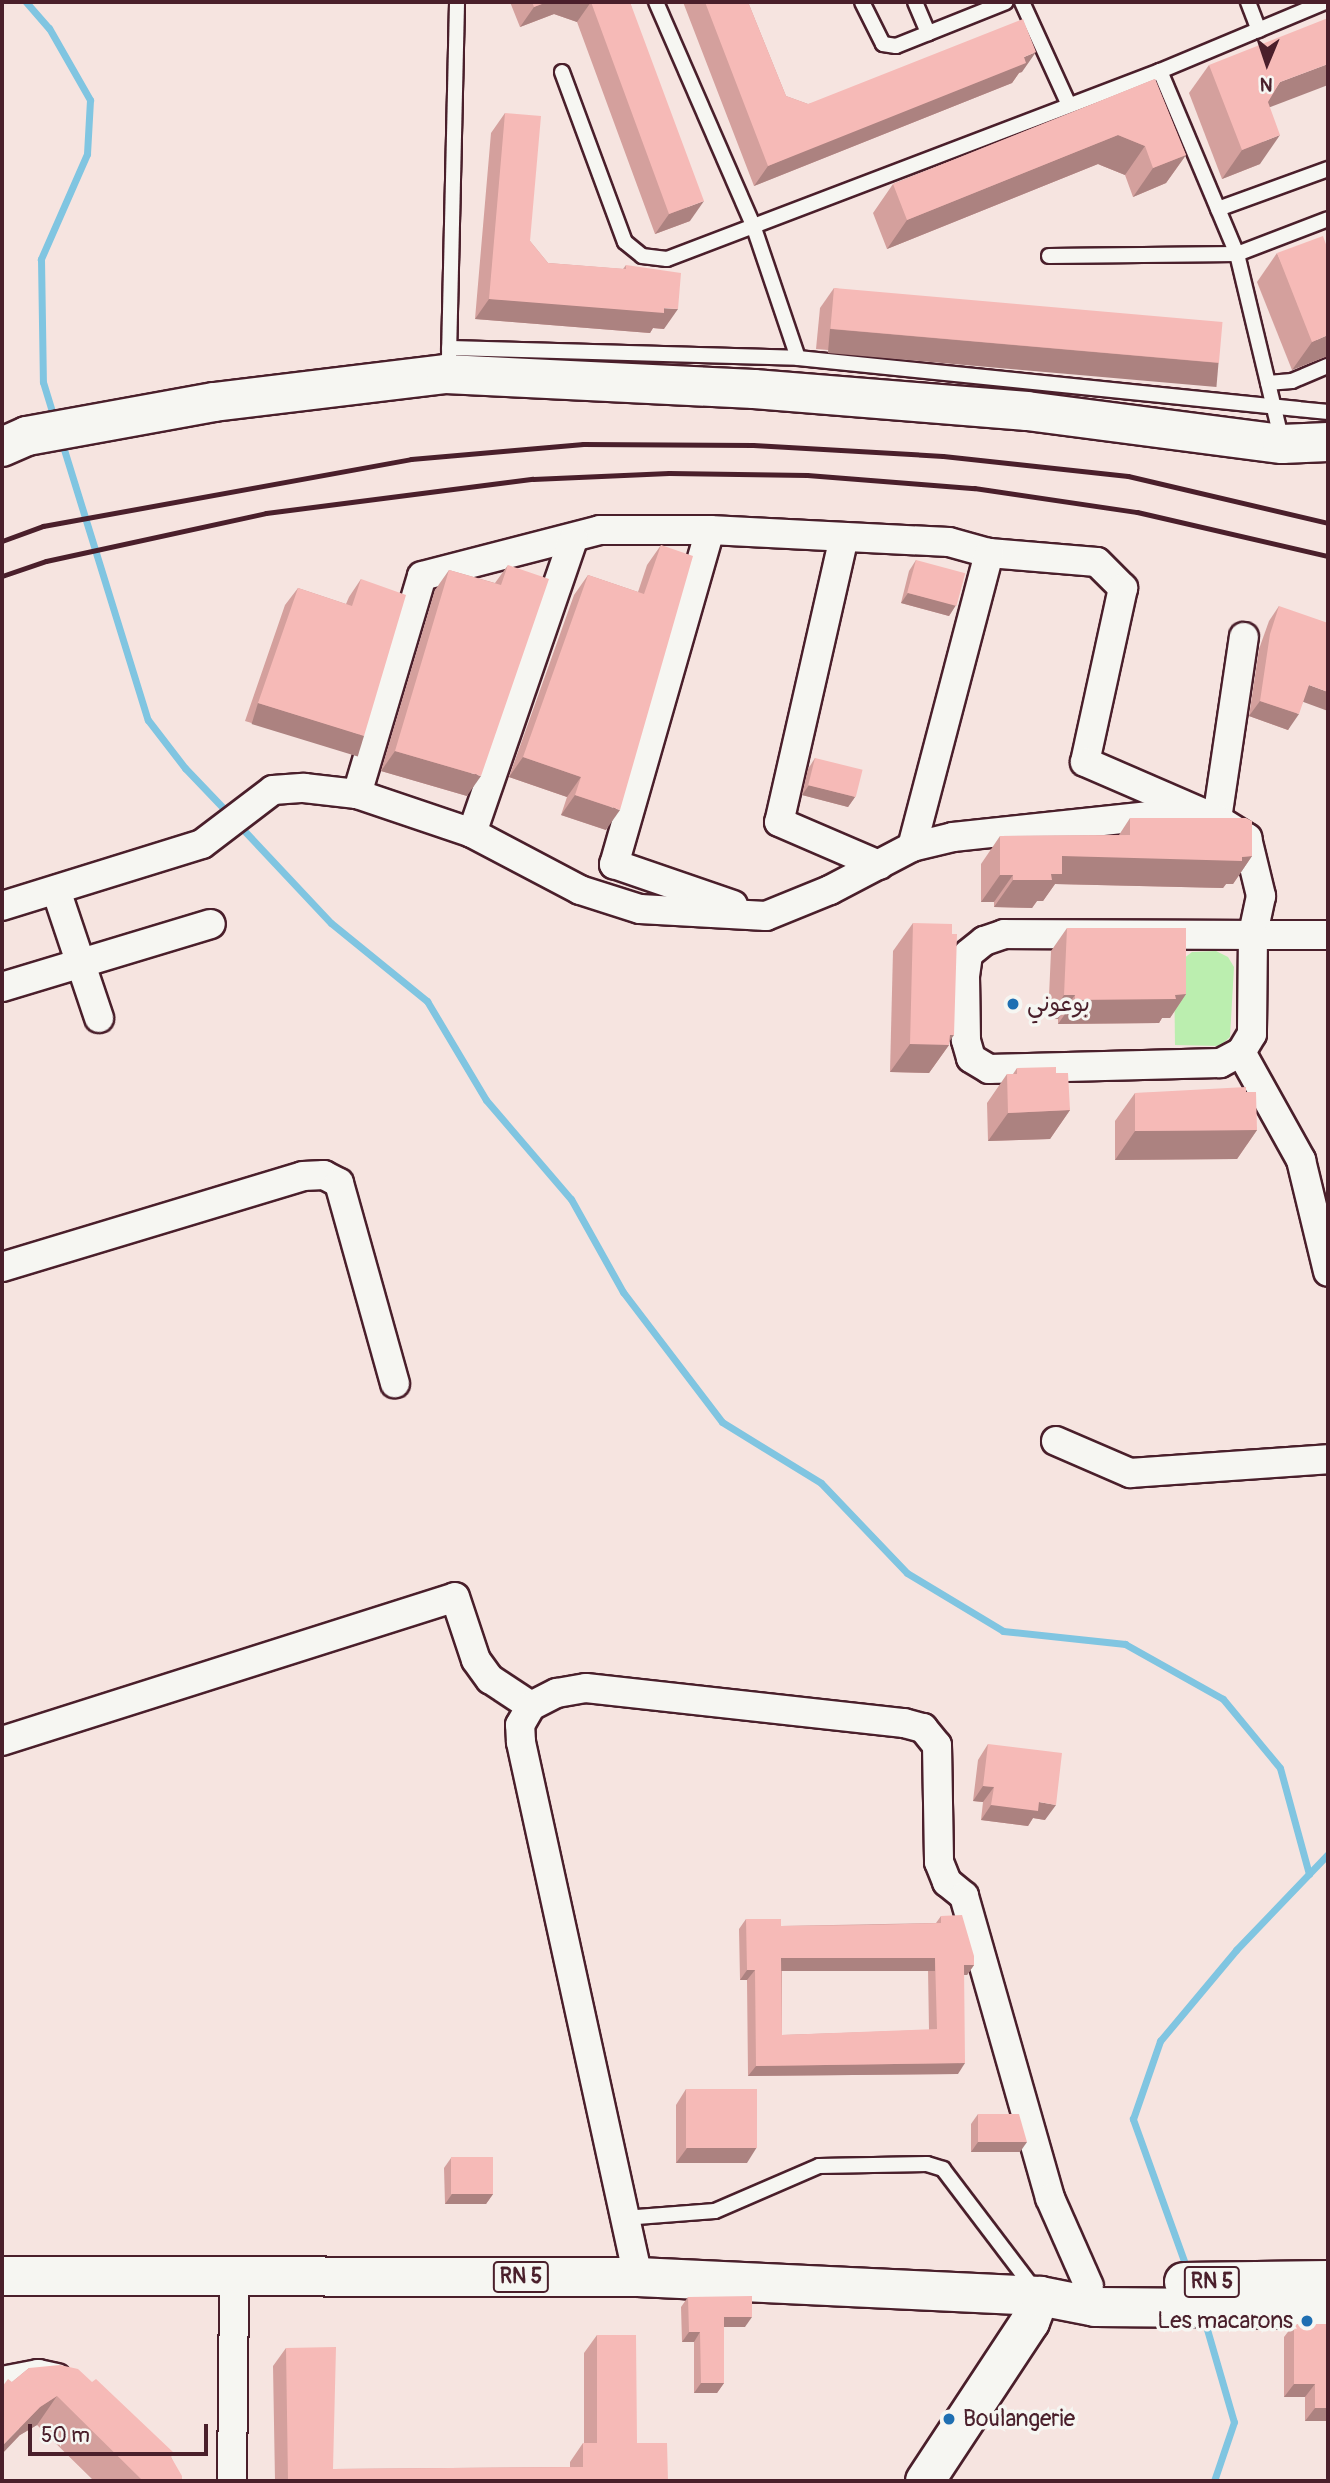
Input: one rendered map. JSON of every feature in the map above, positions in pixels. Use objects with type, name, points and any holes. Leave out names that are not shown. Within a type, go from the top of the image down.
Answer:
[{"type":"main road","points":[[14,442],[90,423],[363,381],[449,361],[972,407],[1282,444],[1328,442]]},
{"type":"main road","name":"RN 5","points":[[2,2276],[638,2277],[1040,2296],[1094,2307],[1142,2295]]},
{"type":"main road","name":"RN 5","points":[[1282,2295],[1328,2280]]},
{"type":"main road","name":"RN 5","points":[[1040,2296],[1089,2286],[1142,2295],[1282,2295],[1328,2309]]},
{"type":"main road","points":[[925,2481],[1030,2322],[1040,2296]]},
{"type":"street","points":[[357,794],[422,576],[600,530],[710,530],[949,542],[989,553],[1097,562],[1122,588],[1085,762],[1217,819],[1247,838],[1261,896],[1253,935],[1252,1034],[1241,1052],[1220,1063],[989,1069],[971,1058],[966,1040],[965,976],[968,954],[984,941],[1004,934],[1253,935],[1328,935]]},
{"type":"street","points":[[710,530],[614,864],[766,916]]},
{"type":"street","points":[[844,537],[779,822],[879,864]]},
{"type":"street","points":[[472,834],[573,539]]},
{"type":"street","points":[[912,847],[989,553]]},
{"type":"street","points":[[1217,819],[1244,637]]},
{"type":"street","points":[[2,906],[202,844],[273,790],[304,788],[357,794],[472,834],[580,890],[640,909],[766,916],[912,847],[953,837],[1071,822],[1159,815],[1217,819]]},
{"type":"street","points":[[56,890],[99,1018]]},
{"type":"street","points":[[2,987],[211,924]]},
{"type":"street","points":[[1241,1052],[1301,1160],[1328,1272]]},
{"type":"street","points":[[2,1267],[303,1176],[324,1175],[339,1183],[395,1383]]},
{"type":"street","points":[[1056,1441],[1130,1473],[1328,1459]]},
{"type":"street","points":[[2,1741],[455,1597],[476,1660],[490,1679],[531,1706]]},
{"type":"street","points":[[638,2277],[521,1742],[520,1725],[531,1706],[557,1693],[586,1688],[923,1728],[937,1745],[939,1862],[947,1882],[964,1896],[1050,2198],[1089,2286]]},
{"type":"street","points":[[232,2481],[234,2276]]},
{"type":"street","points":[[2,2381],[38,2374],[78,2386]]},
{"type":"lane","points":[[457,2],[449,361],[798,358],[1273,404],[1328,412]]},
{"type":"lane","points":[[656,2],[753,225],[798,358]]},
{"type":"lane","points":[[862,2],[883,44],[896,46],[928,33],[971,8],[1006,2]]},
{"type":"lane","points":[[915,2],[928,33]]},
{"type":"lane","points":[[1022,2],[1068,103]]},
{"type":"lane","points":[[1248,2],[1259,30]]},
{"type":"lane","points":[[562,72],[625,242],[642,256],[667,259],[1068,103],[1160,71],[1325,2]]},
{"type":"lane","points":[[1160,71],[1237,254],[1282,444]]},
{"type":"lane","points":[[1218,209],[1328,169]]},
{"type":"lane","points":[[1049,256],[1237,254],[1328,219]]},
{"type":"lane","points":[[1268,383],[1292,380],[1328,366]]},
{"type":"lane","points":[[624,2218],[715,2211],[819,2166],[927,2164],[943,2169],[1040,2296]]},
{"type":"green space","points":[[1216,951],[1228,957],[1234,967],[1230,1037],[1220,1046],[1175,1045],[1174,966],[1192,952]]},
{"type":"building","points":[[532,2],[547,2],[534,7]]},
{"type":"building","points":[[591,2],[630,2],[704,201],[669,214]]},
{"type":"building","points":[[705,2],[748,2],[786,96],[808,104],[1023,19],[1036,52],[1024,57],[1026,63],[768,166]]},
{"type":"building","points":[[1328,18],[1328,64],[1280,82],[1268,102],[1280,135],[1242,150],[1209,65]]},
{"type":"building","points":[[1155,79],[1186,155],[1153,168],[1145,146],[1118,135],[907,220],[893,184]]},
{"type":"building","points":[[505,113],[541,116],[530,241],[548,263],[626,269],[626,265],[681,273],[678,309],[664,308],[664,313],[489,299]]},
{"type":"building","points":[[1323,236],[1328,250],[1328,335],[1312,342],[1277,253]]},
{"type":"building","points":[[834,288],[1223,322],[1219,363],[830,329]]},
{"type":"building","points":[[661,545],[693,556],[620,810],[575,795],[581,777],[523,757],[588,575],[644,594]]},
{"type":"building","points":[[916,560],[965,573],[956,606],[907,593]]},
{"type":"building","points":[[508,565],[549,579],[481,776],[395,751],[449,570],[501,585]]},
{"type":"building","points":[[361,579],[406,595],[364,736],[258,703],[298,588],[352,606]]},
{"type":"building","points":[[1279,606],[1328,623],[1328,692],[1309,685],[1299,714],[1260,701],[1270,634]]},
{"type":"building","points":[[815,758],[863,770],[856,797],[808,785]]},
{"type":"building","points":[[1130,818],[1246,818],[1252,821],[1252,856],[1242,857],[1242,861],[1062,856],[1062,874],[1051,874],[1052,880],[1013,880],[1013,875],[1000,875],[1000,836],[1130,835]]},
{"type":"building","points":[[913,923],[952,924],[952,934],[957,934],[954,1035],[950,1035],[949,1045],[910,1044]]},
{"type":"building","points":[[1067,928],[1186,928],[1186,994],[1175,995],[1176,999],[1075,1000],[1075,995],[1064,995]]},
{"type":"building","points":[[1056,1067],[1056,1073],[1068,1073],[1070,1110],[1008,1113],[1007,1074],[1017,1074],[1017,1068]]},
{"type":"building","points":[[1246,1087],[1246,1092],[1256,1092],[1257,1130],[1135,1131],[1135,1093]]},
{"type":"building","points":[[988,1744],[1062,1753],[1056,1805],[1039,1802],[1038,1811],[991,1805],[994,1787],[983,1786]]},
{"type":"building","points":[[962,1915],[974,1956],[974,1965],[964,1965],[965,2063],[756,2066],[755,1970],[747,1970],[746,1919],[781,1919],[781,1926],[869,1925],[941,1923],[941,1916]],"holes":[[[781,1958],[935,1958],[937,2029],[782,2035]]]},
{"type":"building","points":[[686,2089],[757,2089],[757,2148],[686,2148]]},
{"type":"building","points":[[978,2114],[1019,2114],[1027,2142],[978,2142]]},
{"type":"building","points":[[451,2157],[493,2157],[493,2194],[451,2194]]},
{"type":"building","points":[[752,2296],[752,2317],[724,2317],[724,2383],[701,2383],[700,2332],[689,2332],[688,2297]]},
{"type":"building","points":[[1294,2324],[1328,2324],[1328,2408],[1315,2408],[1315,2384],[1294,2384]]},
{"type":"building","points":[[597,2335],[636,2335],[637,2443],[667,2443],[668,2481],[288,2481],[286,2348],[336,2347],[333,2469],[583,2467],[583,2443],[597,2443]]},
{"type":"building","points":[[60,2365],[78,2369],[92,2382],[96,2379],[174,2453],[171,2457],[182,2481],[143,2481],[57,2396],[40,2407],[2,2446],[2,2387],[8,2379],[12,2382],[29,2368]]},
{"type":"waterway","points":[[26,2],[49,28],[90,100],[87,154],[41,259],[43,382],[54,418]]},
{"type":"waterway","points":[[62,443],[148,720],[185,768],[229,814]]},
{"type":"waterway","points":[[237,823],[331,923],[427,1001],[486,1100],[571,1199],[623,1292],[722,1422],[821,1483],[907,1573],[1003,1631],[1125,1644],[1223,1699],[1280,1768],[1309,1874]]},
{"type":"waterway","points":[[1188,2272],[1133,2119],[1160,2041],[1236,1950],[1328,1854]]},
{"type":"waterway","points":[[1204,2319],[1234,2422],[1214,2481]]},
{"type":"railway","points":[[2,541],[43,526],[411,459],[583,444],[753,445],[943,456],[1128,476],[1328,523]]},
{"type":"railway","points":[[2,576],[46,561],[266,513],[533,479],[669,473],[807,475],[974,488],[1137,512],[1328,556]]},
{"type":"place","name":"بوعوني","points":[[1013,1004]]},
{"type":"place","name":"Les macarons","points":[[1307,2321]]},
{"type":"place","name":"Boulangerie","points":[[949,2419]]}]
